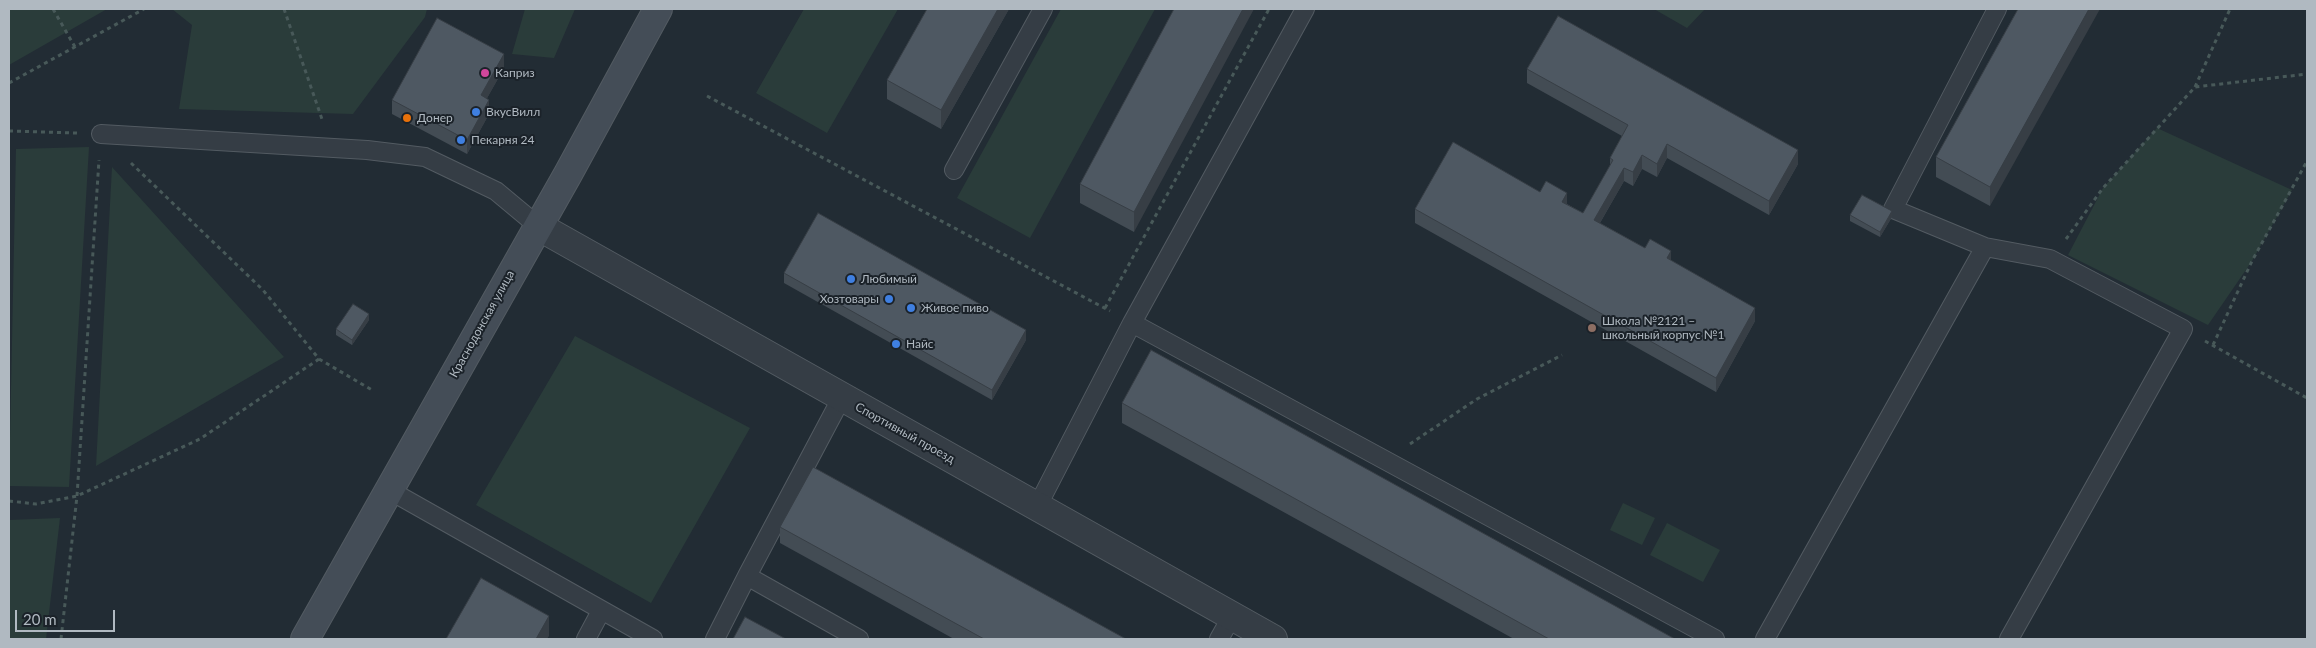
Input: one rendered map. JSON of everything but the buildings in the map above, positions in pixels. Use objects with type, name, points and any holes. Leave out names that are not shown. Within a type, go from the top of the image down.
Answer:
[{"type":"main road","name":"Краснодонская улица","points":[[305,639],[658,9]]},
{"type":"street","name":"Спортивный проезд","points":[[538,226],[1273,639]]},
{"type":"lane","points":[[954,170],[1043,9]]},
{"type":"lane","points":[[1037,507],[1132,323],[1305,9]]},
{"type":"lane","points":[[1997,9],[1893,210],[1985,247],[2050,259],[2183,329],[2010,639]]},
{"type":"lane","points":[[101,134],[332,148],[425,157],[496,191],[538,226]]},
{"type":"lane","points":[[1765,639],[1985,247]]},
{"type":"lane","points":[[1132,323],[1715,639]]},
{"type":"lane","points":[[714,639],[842,397]]},
{"type":"lane","points":[[389,490],[653,639]]},
{"type":"lane","points":[[747,576],[859,639]]},
{"type":"lane","points":[[586,639],[602,611]]},
{"type":"lane","points":[[1219,639],[1232,616]]},
{"type":"path","points":[[52,9],[75,46]]},
{"type":"path","points":[[9,83],[144,9]]},
{"type":"path","points":[[284,9],[332,148]]},
{"type":"path","points":[[1105,308],[1269,9]]},
{"type":"path","points":[[2050,259],[2103,188],[2195,87],[2230,9]]},
{"type":"path","points":[[2195,87],[2307,74]]},
{"type":"path","points":[[707,96],[1132,323]]},
{"type":"path","points":[[9,131],[101,134],[263,290],[319,359],[372,390]]},
{"type":"path","points":[[61,639],[77,496],[101,134]]},
{"type":"path","points":[[2213,345],[2252,261],[2307,161]]},
{"type":"path","points":[[2183,329],[2307,398]]},
{"type":"path","points":[[1386,461],[1477,399],[1562,355]]},
{"type":"path","points":[[9,502],[36,504],[77,496],[200,439],[319,359]]},
{"type":"shaded area","points":[[9,9],[107,9],[9,65]]},
{"type":"shaded area","points":[[172,9],[427,9],[425,17],[353,114],[179,109],[192,25]]},
{"type":"shaded area","points":[[525,9],[575,9],[554,58],[512,54]]},
{"type":"shaded area","points":[[804,9],[898,9],[827,133],[756,93]]},
{"type":"shaded area","points":[[1061,9],[1155,9],[1030,238],[957,198]]},
{"type":"shaded area","points":[[1654,9],[1705,9],[1687,28]]},
{"type":"shaded area","points":[[2157,128],[2292,190],[2252,261],[2208,325],[2068,255],[2103,188]]},
{"type":"shaded area","points":[[89,147],[69,487],[9,486],[16,149]]},
{"type":"shaded area","points":[[112,167],[284,357],[96,466]]},
{"type":"shaded area","points":[[575,336],[750,428],[651,603],[476,505]]},
{"type":"shaded area","points":[[1623,503],[1655,518],[1642,545],[1610,530]]},
{"type":"shaded area","points":[[60,518],[46,639],[9,639],[9,520]]},
{"type":"shaded area","points":[[1667,523],[1720,550],[1703,582],[1650,555]]},
{"type":"place","name":"Каприз","points":[[485,73]]},
{"type":"place","name":"ВкусВилл","points":[[476,112]]},
{"type":"place","name":"Донер","points":[[407,118]]},
{"type":"place","name":"Пекарня 24","points":[[461,140]]},
{"type":"place","name":"Любимый","points":[[851,279]]},
{"type":"place","name":"Хозтовары","points":[[889,299]]},
{"type":"place","name":"Живое пиво","points":[[911,308]]},
{"type":"place","name":"Школа №2121 – школьный корпус №1","points":[[1592,328]]},
{"type":"place","name":"Найс","points":[[896,344]]}]
